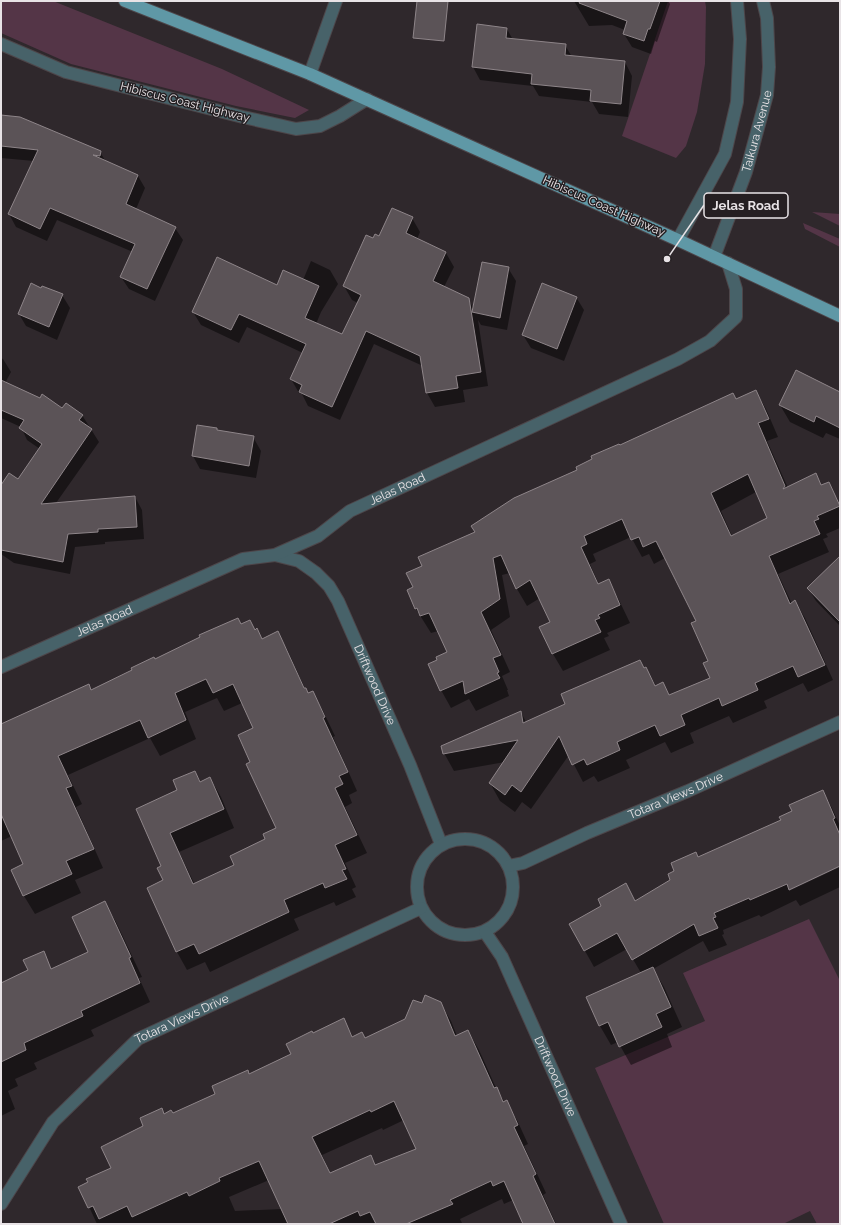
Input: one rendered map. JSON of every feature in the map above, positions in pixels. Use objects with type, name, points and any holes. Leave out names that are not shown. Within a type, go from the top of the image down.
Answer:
[{"type":"main road","name":"Hibiscus Coast Highway","points":[[125,1],[310,74],[367,99],[678,240],[840,316]]},
{"type":"street","points":[[310,74],[336,1]]},
{"type":"street","name":"Taikura Avenue","points":[[678,240],[725,154],[737,102],[740,39],[737,1]]},
{"type":"street","name":"Taikura Avenue","points":[[714,257],[746,172],[767,95],[769,60],[767,18],[763,1]]},
{"type":"street","name":"Hibiscus Coast Highway","points":[[1,44],[66,72],[296,129],[320,126],[340,116],[367,99]]},
{"type":"street","name":"Jelas Road","points":[[1,668],[243,559],[275,555],[318,536],[350,510],[678,359],[710,341],[736,317],[736,289],[728,263]]},
{"type":"street","name":"Driftwood Drive","points":[[275,555],[298,561],[316,573],[329,586],[338,601],[410,765],[441,844]]},
{"type":"street","name":"Totara Views Drive","points":[[509,866],[523,863],[587,833],[688,791],[840,722]]},
{"type":"street","points":[[472,838],[487,843],[500,853],[509,866],[513,878],[511,904],[505,915],[496,925],[485,932],[470,936],[455,935],[442,930],[430,921],[421,908],[417,894],[417,880],[421,866],[429,854],[441,844],[456,839],[472,838]]},
{"type":"street","name":"Totara Views Drive","points":[[1,1204],[53,1122],[138,1039],[421,908]]},
{"type":"street","name":"Driftwood Drive","points":[[485,932],[502,957],[621,1224]]},
{"type":"shaded area","points":[[1,1],[53,1],[222,69],[309,110],[295,118],[236,106],[71,64],[1,33]]},
{"type":"shaded area","points":[[668,1],[705,1],[706,7],[705,64],[697,112],[686,146],[676,158],[622,136]]},
{"type":"shaded area","points":[[812,212],[840,214],[840,226]]},
{"type":"shaded area","points":[[803,223],[840,239],[840,247],[805,229]]},
{"type":"shaded area","points":[[809,919],[840,981],[840,1224],[817,1224],[810,1211],[783,1224],[664,1224],[595,1068],[705,1021],[683,973]]},
{"type":"building","points":[[417,1],[448,1],[444,41],[413,38]]},
{"type":"building","points":[[580,1],[660,1],[644,41],[623,34],[627,21],[579,3]]},
{"type":"building","points":[[477,24],[507,28],[506,38],[566,44],[565,55],[625,61],[621,104],[590,101],[591,90],[531,84],[532,74],[472,67]]},
{"type":"building","points":[[1,115],[20,117],[101,151],[100,156],[93,155],[138,175],[126,204],[176,227],[147,289],[120,277],[135,244],[50,208],[40,229],[8,214],[38,150],[1,146]]},
{"type":"building","points":[[392,208],[413,217],[406,233],[446,252],[433,281],[469,298],[481,372],[456,376],[458,388],[426,393],[420,356],[366,331],[332,407],[299,392],[302,385],[290,379],[306,344],[239,314],[231,330],[192,312],[217,257],[277,285],[283,270],[319,286],[305,318],[342,334],[361,295],[343,286],[366,235],[373,238],[375,234],[379,236]]},
{"type":"building","points":[[482,262],[509,267],[500,318],[472,312]]},
{"type":"building","points":[[31,283],[41,288],[42,286],[63,294],[49,327],[18,314]]},
{"type":"building","points":[[542,283],[577,297],[557,349],[522,335]]},
{"type":"building","points":[[796,370],[840,392],[840,428],[816,416],[814,422],[779,405]]},
{"type":"building","points":[[1,380],[40,398],[42,394],[62,408],[66,403],[83,415],[79,420],[92,429],[41,504],[135,496],[137,527],[98,529],[98,532],[68,534],[63,562],[1,550],[1,485],[9,473],[18,479],[42,444],[19,428],[24,420],[1,410]]},
{"type":"building","points":[[756,390],[769,419],[758,423],[785,486],[783,489],[816,473],[821,485],[829,482],[840,506],[817,516],[819,519],[814,521],[820,534],[769,556],[790,604],[795,600],[825,665],[798,677],[793,666],[755,683],[758,690],[722,706],[719,698],[681,715],[685,725],[660,736],[655,725],[617,742],[620,750],[587,765],[584,759],[572,765],[559,736],[521,792],[512,785],[505,795],[489,783],[518,740],[443,754],[441,746],[521,711],[523,723],[565,704],[561,694],[640,660],[644,668],[646,667],[655,686],[663,682],[669,695],[710,678],[703,663],[708,661],[691,623],[696,621],[656,541],[643,547],[639,537],[631,540],[622,519],[584,536],[587,544],[581,547],[598,584],[609,579],[620,605],[598,615],[600,618],[595,620],[601,632],[552,654],[539,627],[550,622],[530,580],[516,589],[501,555],[493,558],[500,599],[481,612],[501,655],[493,658],[500,678],[465,694],[463,681],[440,691],[428,664],[437,660],[436,657],[447,652],[429,613],[420,616],[417,608],[415,609],[407,590],[413,587],[406,573],[422,566],[418,557],[475,532],[471,526],[514,498],[577,470],[576,467],[592,459],[591,456],[619,444],[620,445],[733,393],[736,399]],"holes":[[[748,474],[767,518],[731,536],[711,493]]]},
{"type":"building","points":[[197,425],[254,436],[249,466],[192,456]]},
{"type":"building","points":[[840,556],[840,622],[807,588]]},
{"type":"building","points":[[238,618],[241,624],[250,620],[255,630],[257,628],[262,639],[278,631],[304,688],[306,688],[308,693],[313,691],[325,717],[323,718],[348,772],[339,776],[343,784],[335,788],[357,835],[335,845],[346,869],[342,870],[347,879],[325,888],[323,883],[284,900],[289,912],[199,954],[194,944],[176,952],[147,888],[163,880],[157,868],[161,866],[136,809],[177,790],[173,780],[195,771],[200,782],[210,777],[224,809],[170,833],[193,884],[234,865],[230,856],[265,839],[263,834],[276,828],[246,764],[250,762],[238,735],[253,728],[233,684],[213,693],[206,679],[175,693],[186,720],[148,738],[140,720],[58,756],[72,786],[66,788],[94,849],[66,861],[72,874],[23,896],[11,870],[23,864],[1,814],[1,724],[89,684],[91,690],[132,670],[131,668],[154,657],[155,659],[200,637],[199,635]]},
{"type":"building","points":[[823,790],[835,818],[833,819],[840,835],[840,866],[789,890],[787,884],[750,900],[749,898],[714,913],[716,917],[713,918],[718,928],[699,936],[694,924],[632,960],[617,933],[584,951],[569,924],[601,906],[598,899],[626,883],[635,901],[670,880],[668,874],[674,871],[671,863],[696,852],[698,857],[781,820],[779,817],[792,811],[789,805]]},
{"type":"building","points":[[105,901],[131,957],[129,958],[140,983],[81,1011],[83,1016],[24,1043],[26,1050],[1,1062],[1,983],[28,970],[23,960],[44,951],[51,969],[88,952],[72,917]]},
{"type":"building","points":[[653,967],[671,1007],[656,1014],[662,1027],[619,1047],[608,1022],[599,1026],[586,997]]},
{"type":"building","points":[[425,995],[441,1002],[455,1036],[468,1030],[494,1088],[497,1087],[503,1102],[507,1100],[518,1125],[514,1127],[536,1174],[533,1176],[555,1224],[523,1224],[504,1181],[493,1186],[491,1181],[450,1200],[453,1204],[406,1224],[376,1224],[370,1212],[360,1216],[358,1211],[329,1224],[288,1224],[259,1161],[219,1178],[220,1181],[189,1196],[187,1192],[132,1217],[127,1206],[99,1219],[93,1206],[88,1208],[78,1187],[88,1182],[86,1179],[111,1168],[101,1147],[143,1126],[140,1118],[162,1108],[164,1114],[171,1110],[173,1113],[215,1094],[212,1086],[248,1070],[249,1074],[291,1054],[286,1044],[312,1031],[313,1033],[344,1018],[352,1037],[362,1032],[365,1038],[405,1019],[413,1000],[422,1003]],"holes":[[[394,1101],[416,1149],[375,1165],[371,1155],[330,1173],[312,1137],[370,1110],[371,1112]]]},
{"type":"place","name":"Jelas Road","points":[[667,259]]}]
